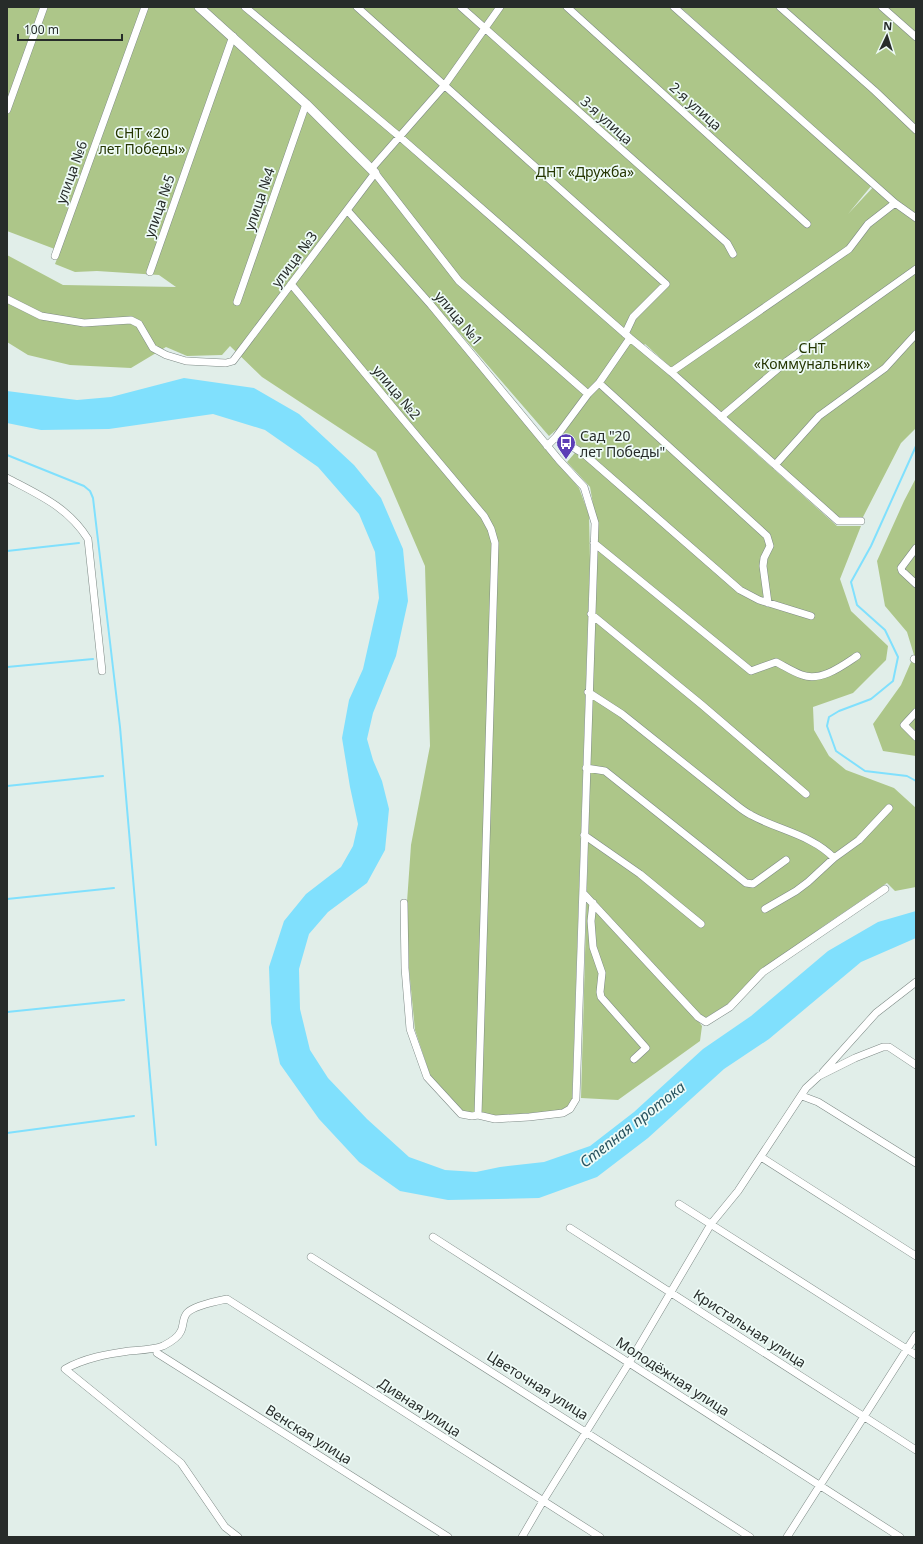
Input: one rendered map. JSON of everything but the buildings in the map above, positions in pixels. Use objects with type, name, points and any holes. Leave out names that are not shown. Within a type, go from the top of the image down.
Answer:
[{"type":"street","points":[[7,110],[44,7]]},
{"type":"street","name":"улица №6","points":[[55,256],[145,7]]},
{"type":"street","points":[[199,7],[233,36],[374,170],[459,281],[588,394]]},
{"type":"street","points":[[245,7],[400,137],[671,372],[838,521],[861,521]]},
{"type":"street","points":[[356,7],[666,284],[633,317],[628,336],[599,383],[588,394],[556,437],[547,446]]},
{"type":"street","name":"3-я улица","points":[[461,7],[726,243],[733,254]]},
{"type":"street","name":"улица №3","points":[[7,299],[41,316],[84,323],[131,320],[139,324],[153,348],[166,355],[186,361],[226,364],[233,361],[346,210],[374,170],[444,86],[500,7]]},
{"type":"street","name":"2-я улица","points":[[567,7],[807,224]]},
{"type":"street","points":[[674,7],[894,203],[916,218]]},
{"type":"street","points":[[780,7],[875,91],[916,130]]},
{"type":"street","points":[[882,7],[916,37]]},
{"type":"street","name":"улица №5","points":[[150,272],[233,36]]},
{"type":"street","name":"улица №4","points":[[237,302],[306,104]]},
{"type":"street","points":[[671,372],[849,249],[868,224],[894,203]]},
{"type":"street","name":"улица №1","points":[[346,210],[431,305],[547,446],[584,487],[595,523],[588,692],[576,1099],[570,1109],[563,1113],[495,1119],[461,1114],[427,1077],[410,1029],[404,968],[404,903]]},
{"type":"street","points":[[721,417],[787,361],[916,269]]},
{"type":"street","name":"улица №2","points":[[291,284],[400,417],[484,516],[492,529],[495,543],[478,1116]]},
{"type":"street","points":[[775,465],[819,416],[886,368],[916,334]]},
{"type":"street","points":[[599,383],[767,536],[770,546],[764,558],[763,566],[768,603]]},
{"type":"street","points":[[556,437],[584,454],[740,590],[768,603],[810,616]]},
{"type":"street","points":[[7,478],[48,499],[64,511],[80,527],[88,539],[102,671]]},
{"type":"street","points":[[594,543],[751,671],[776,662],[803,675],[819,676],[839,668],[857,656]]},
{"type":"street","points":[[916,548],[901,568],[902,571],[916,584]]},
{"type":"street","points":[[591,614],[702,705],[806,794]]},
{"type":"street","points":[[588,692],[622,714],[735,804],[751,815],[799,835],[828,852],[834,858]]},
{"type":"street","points":[[916,712],[904,725],[916,737]]},
{"type":"street","points":[[586,768],[605,771],[746,882],[753,884],[786,860]]},
{"type":"street","points":[[765,909],[796,891],[808,882],[834,858],[859,840],[889,808]]},
{"type":"street","points":[[584,835],[640,874],[701,924]]},
{"type":"street","points":[[583,893],[698,1017],[706,1022],[730,1008],[764,972],[885,889]]},
{"type":"street","points":[[593,903],[591,921],[593,947],[602,973],[600,992],[601,997],[646,1048],[634,1059]]},
{"type":"street","points":[[522,1537],[629,1363],[711,1224],[738,1191],[809,1085],[876,1013],[916,982]]},
{"type":"street","points":[[819,1076],[855,1058],[883,1047],[889,1047],[916,1065]]},
{"type":"street","points":[[802,1096],[818,1102],[916,1163]]},
{"type":"street","points":[[761,1157],[916,1256]]},
{"type":"street","points":[[679,1204],[916,1356]]},
{"type":"street","name":"Кристальная улица","points":[[570,1228],[916,1450]]},
{"type":"street","name":"Молодёжная улица","points":[[433,1237],[900,1537]]},
{"type":"street","name":"Цветочная улица","points":[[311,1257],[750,1537]]},
{"type":"street","name":"Дивная улица","points":[[238,1537],[225,1527],[181,1463],[65,1369],[79,1362],[98,1356],[162,1346],[173,1340],[181,1331],[183,1319],[187,1313],[194,1309],[227,1299],[600,1537]]},
{"type":"street","points":[[787,1537],[916,1335]]},
{"type":"street","name":"Венская улица","points":[[157,1353],[448,1537]]},
{"type":"green space","points":[[7,7],[194,7],[215,24],[364,163],[396,199],[369,160],[206,7],[669,7],[872,185],[848,214],[877,183],[680,7],[916,7],[916,428],[901,443],[863,517],[838,519],[645,344],[640,349],[837,526],[861,526],[840,579],[851,611],[888,646],[886,660],[853,693],[813,707],[814,730],[829,756],[846,770],[894,788],[916,808],[916,887],[895,891],[887,883],[825,925],[759,973],[731,1002],[699,1022],[702,1026],[700,1041],[618,1100],[581,1098],[597,527],[590,487],[567,462],[580,447],[556,430],[549,436],[437,307],[433,313],[579,488],[589,515],[590,560],[572,1102],[565,1110],[496,1116],[463,1112],[430,1075],[415,1030],[409,969],[407,902],[411,845],[430,746],[425,566],[376,452],[262,377],[230,346],[222,355],[187,356],[166,347],[131,368],[70,365],[28,355],[7,342],[7,255],[63,285],[176,287],[159,275],[97,271],[75,272],[55,264],[60,251],[7,231]]},
{"type":"green space","points":[[916,478],[916,756],[883,751],[873,724],[901,685],[914,655],[907,632],[885,606],[877,561]]},
{"type":"water","name":"Степная протока","points":[[184,378],[254,388],[299,414],[354,465],[381,498],[403,549],[408,601],[396,656],[373,713],[367,739],[373,760],[382,781],[389,809],[385,850],[367,883],[328,912],[309,934],[299,969],[300,1009],[310,1050],[328,1078],[367,1119],[409,1157],[445,1170],[476,1172],[500,1167],[544,1162],[590,1146],[634,1112],[703,1049],[751,1016],[828,951],[878,922],[916,911],[916,938],[861,962],[769,1039],[724,1069],[648,1138],[597,1177],[539,1198],[448,1200],[400,1191],[359,1162],[319,1119],[280,1064],[271,1023],[269,967],[284,921],[306,894],[341,867],[353,846],[358,824],[342,738],[349,700],[363,669],[379,598],[375,552],[359,514],[318,467],[265,430],[213,414],[109,429],[41,430],[7,423],[7,391],[77,400],[111,397]]},
{"type":"waterway","points":[[916,446],[871,546],[851,582],[857,605],[885,630],[898,657],[893,681],[871,699],[839,711],[829,717],[827,726],[836,751],[865,771],[907,776],[916,781]]},
{"type":"waterway","points":[[7,455],[84,486],[90,491],[93,498],[120,727],[156,1145]]},
{"type":"waterway","points":[[7,551],[79,543]]},
{"type":"waterway","points":[[7,667],[93,659]]},
{"type":"waterway","points":[[7,786],[103,776]]},
{"type":"waterway","points":[[7,899],[114,888]]},
{"type":"waterway","points":[[7,1012],[124,1000]]},
{"type":"waterway","points":[[7,1133],[134,1116]]},
{"type":"place","name":"Сад \"20 лет Победы\"","points":[[566,460]]},
{"type":"park label","name":"СНТ «20 лет Победы»","points":[[142,140]]},
{"type":"park label","name":"ДНТ «Дружба»","points":[[585,171]]},
{"type":"park label","name":"СНТ «Коммунальник»","points":[[812,356]]}]
